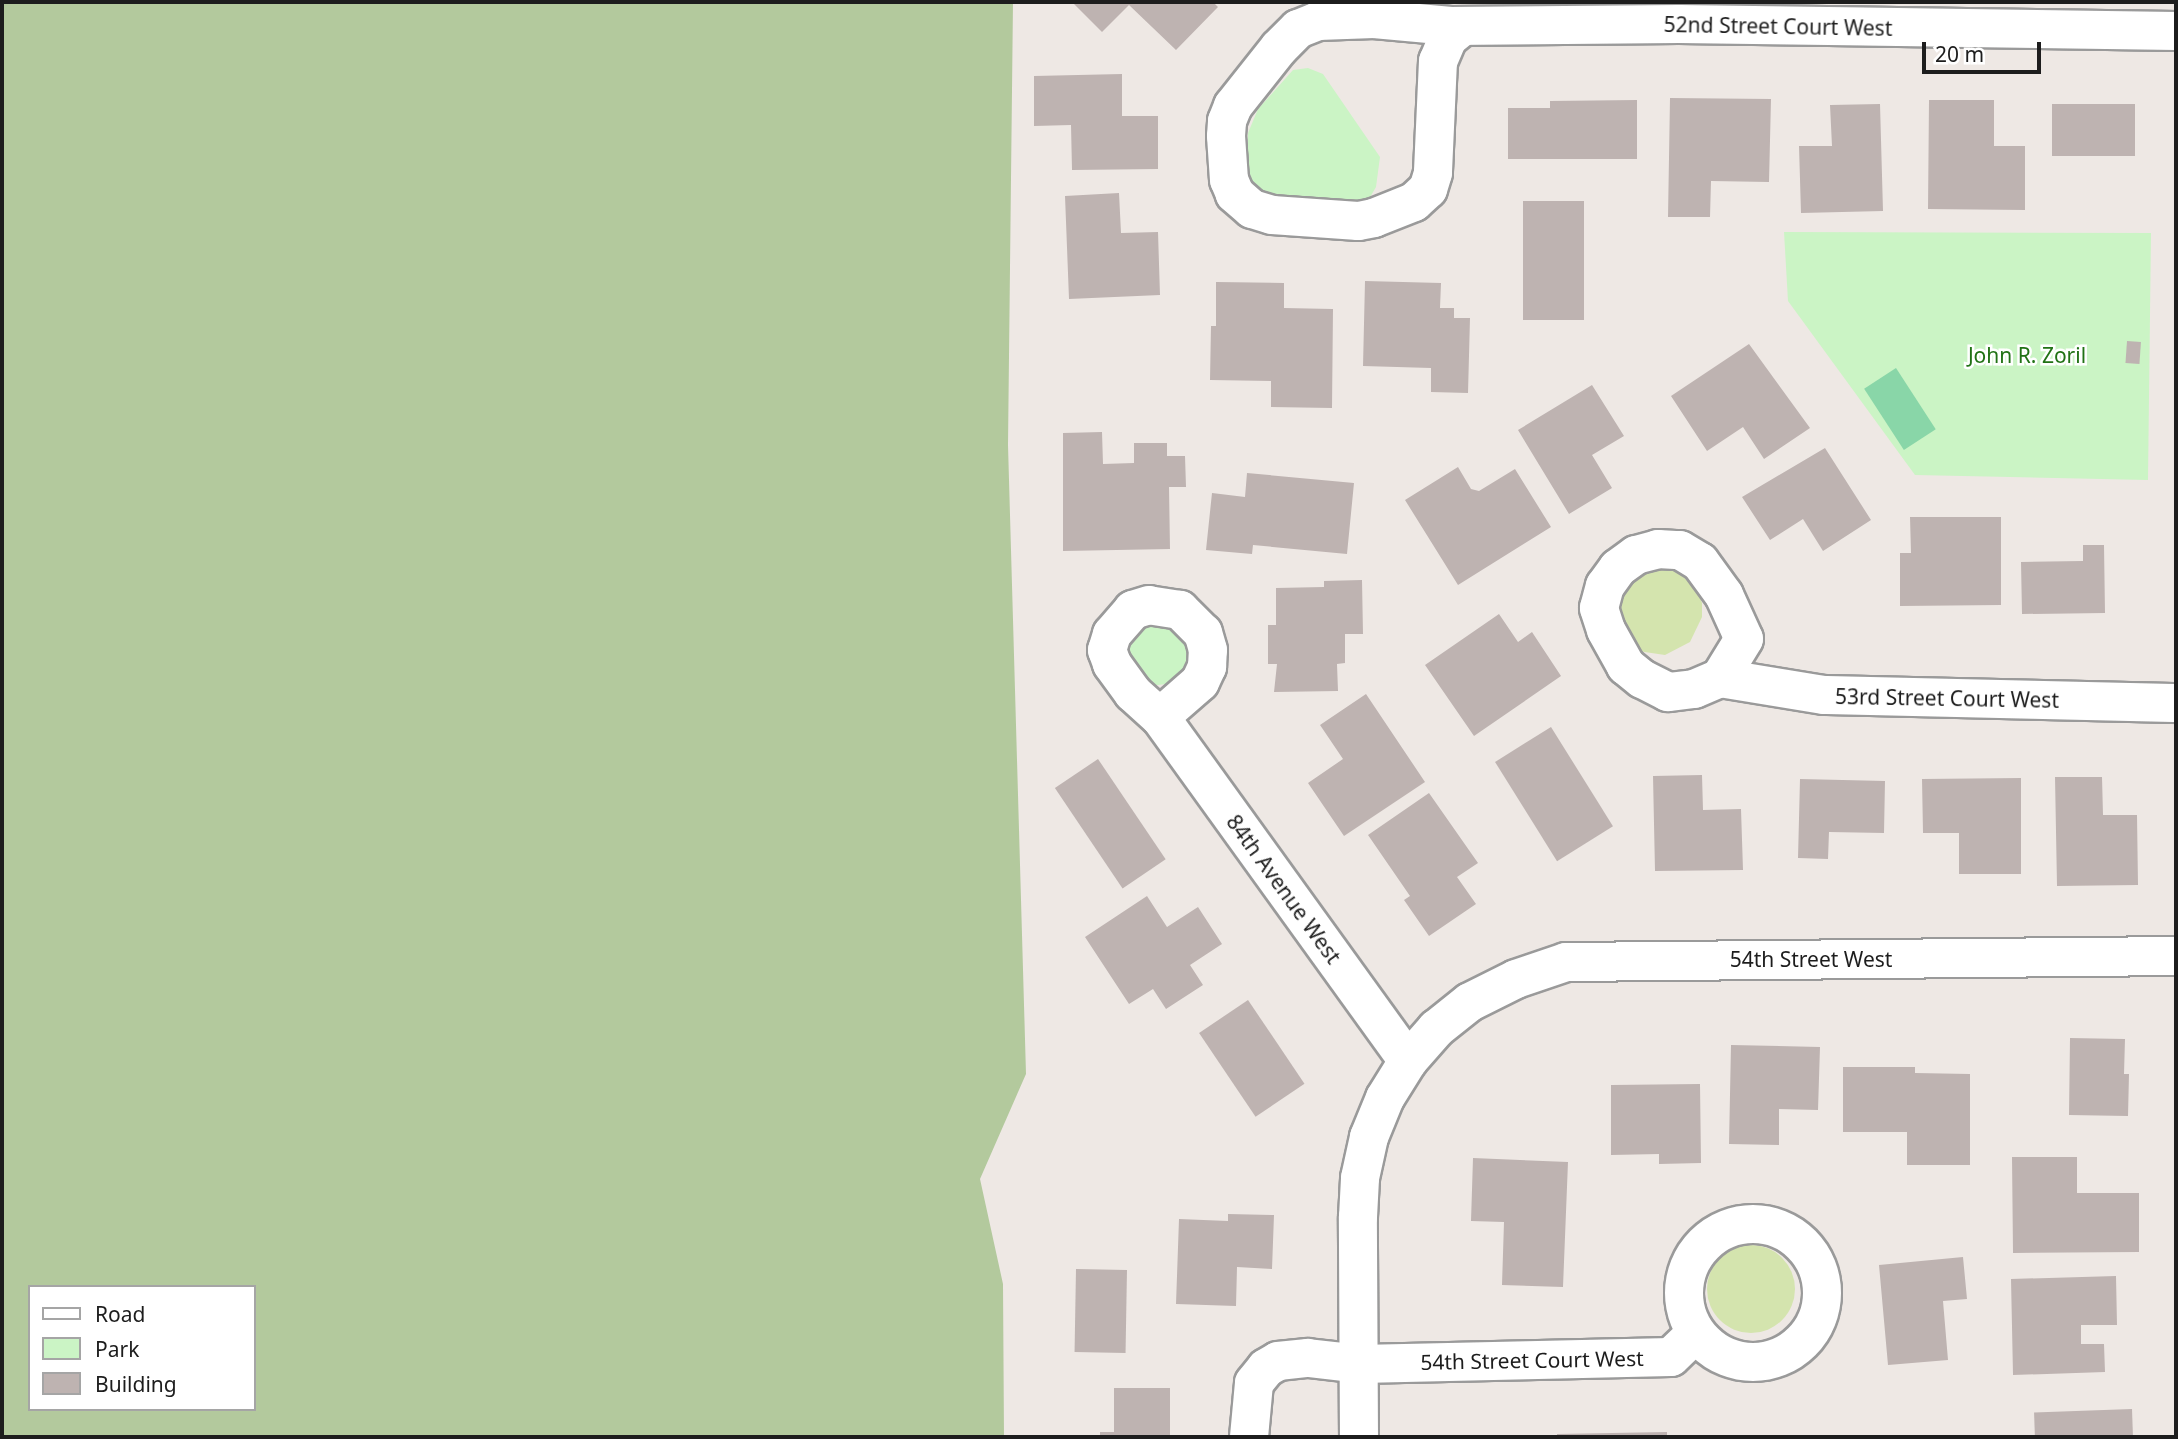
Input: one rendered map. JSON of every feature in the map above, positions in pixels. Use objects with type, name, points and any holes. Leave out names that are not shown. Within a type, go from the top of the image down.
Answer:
[{"type":"street","name":"52nd Street Court West","points":[[1463,26],[1448,38],[1438,61],[1433,173],[1428,189],[1414,202],[1359,221],[1272,215],[1252,209],[1235,194],[1229,180],[1227,121],[1233,106],[1298,29],[1318,21],[1339,19],[1463,26],[1679,24],[2176,31]]},
{"type":"street","name":"53rd Street Court West","points":[[1720,678],[1824,695],[2176,703]]},
{"type":"street","name":"84th Avenue West","points":[[1160,717],[1408,1060]]},
{"type":"street","name":"54th Street West","points":[[1359,1437],[1360,1178],[1369,1137],[1385,1098],[1408,1060],[1436,1029],[1470,1002],[1516,979],[1566,962],[2176,956]]},
{"type":"street","name":"54th Street Court West","points":[[1249,1437],[1254,1383],[1266,1368],[1278,1361],[1308,1358],[1360,1364],[1671,1357],[1695,1334]]},
{"type":"green space","points":[[2,2],[1013,2],[1008,445],[1026,1074],[980,1179],[1003,1284],[1004,1437],[2,1437]]},
{"type":"green space","points":[[1308,68],[1323,74],[1380,157],[1376,187],[1369,199],[1355,204],[1274,197],[1258,189],[1247,173],[1248,133],[1258,109],[1293,70]]},
{"type":"green space","name":"John R. Zoril","points":[[1784,232],[2151,233],[2148,480],[1915,475],[1788,301]]},
{"type":"green space","points":[[1896,368],[1936,429],[1904,450],[1864,389]]},
{"type":"green space","points":[[1658,567],[1673,570],[1686,577],[1696,588],[1702,603],[1702,617],[1690,642],[1665,655],[1638,651],[1626,642],[1615,603],[1630,578]]},
{"type":"green space","points":[[1173,616],[1196,656],[1174,683],[1150,686],[1130,674],[1123,639],[1129,628]]},
{"type":"green space","points":[[1751,1245],[1776,1252],[1788,1264],[1795,1289],[1788,1314],[1776,1326],[1751,1333],[1726,1326],[1714,1314],[1707,1289],[1714,1264],[1726,1252]]},
{"type":"building","points":[[1072,2],[1213,2],[1218,7],[1176,50],[1129,5],[1102,32]]},
{"type":"building","points":[[1122,74],[1122,116],[1158,116],[1158,169],[1072,170],[1071,125],[1034,126],[1034,76]]},
{"type":"building","points":[[1670,98],[1771,99],[1769,182],[1711,181],[1710,217],[1668,217]]},
{"type":"building","points":[[1637,100],[1637,159],[1508,159],[1508,108],[1550,108],[1550,101]]},
{"type":"building","points":[[1929,100],[1994,100],[1994,146],[2025,146],[2025,210],[1928,209]]},
{"type":"building","points":[[1880,104],[1883,211],[1801,213],[1799,146],[1832,146],[1830,105]]},
{"type":"building","points":[[2052,104],[2135,104],[2135,156],[2052,156]]},
{"type":"building","points":[[1119,193],[1121,233],[1158,232],[1160,295],[1069,299],[1065,196]]},
{"type":"building","points":[[1523,201],[1584,201],[1584,320],[1523,320]]},
{"type":"building","points":[[1365,281],[1441,283],[1440,308],[1454,308],[1454,318],[1470,318],[1468,393],[1431,392],[1431,368],[1363,366]]},
{"type":"building","points":[[1216,282],[1284,283],[1284,308],[1333,309],[1332,408],[1271,407],[1271,381],[1210,380],[1211,326],[1216,326]]},
{"type":"building","points":[[2127,341],[2141,342],[2139,364],[2125,363]]},
{"type":"building","points":[[1749,344],[1810,428],[1764,459],[1743,427],[1707,451],[1671,396]]},
{"type":"building","points":[[1592,385],[1624,436],[1592,455],[1612,488],[1569,514],[1518,430]]},
{"type":"building","points":[[1102,432],[1103,464],[1134,463],[1134,443],[1167,443],[1167,456],[1185,456],[1186,487],[1169,487],[1170,549],[1063,551],[1063,433]]},
{"type":"building","points":[[1825,448],[1871,520],[1823,551],[1803,519],[1770,540],[1742,497]]},
{"type":"building","points":[[1458,467],[1471,489],[1479,491],[1515,469],[1551,527],[1458,585],[1405,500]]},
{"type":"building","points":[[1247,473],[1354,483],[1347,554],[1253,545],[1252,554],[1206,550],[1212,493],[1245,497]]},
{"type":"building","points":[[1910,517],[2001,517],[2001,605],[1900,606],[1900,553],[1911,553]]},
{"type":"building","points":[[2083,545],[2104,545],[2105,613],[2022,614],[2021,562],[2083,561]]},
{"type":"building","points":[[1362,580],[1363,634],[1345,634],[1345,663],[1337,664],[1338,691],[1274,692],[1277,664],[1268,664],[1268,625],[1276,625],[1276,588],[1324,587],[1324,581]]},
{"type":"building","points":[[1499,614],[1518,642],[1532,632],[1561,676],[1474,736],[1425,665]]},
{"type":"building","points":[[1366,694],[1425,782],[1344,836],[1308,783],[1343,759],[1320,725]]},
{"type":"building","points":[[1551,727],[1613,826],[1557,861],[1495,762]]},
{"type":"building","points":[[1098,759],[1166,859],[1123,888],[1055,788]]},
{"type":"building","points":[[1702,775],[1703,810],[1741,809],[1743,870],[1655,871],[1653,776]]},
{"type":"building","points":[[2055,777],[2102,777],[2103,815],[2137,815],[2138,885],[2057,886]]},
{"type":"building","points":[[2021,778],[2021,874],[1959,874],[1959,833],[1923,833],[1922,779]]},
{"type":"building","points":[[1800,779],[1885,781],[1884,833],[1829,832],[1828,859],[1798,858]]},
{"type":"building","points":[[1429,793],[1478,863],[1457,877],[1476,904],[1429,936],[1404,900],[1410,896],[1368,835]]},
{"type":"building","points":[[1147,896],[1167,927],[1198,907],[1222,944],[1190,965],[1203,985],[1166,1009],[1153,989],[1129,1004],[1085,937]]},
{"type":"building","points":[[1248,1000],[1304,1084],[1256,1117],[1199,1033]]},
{"type":"building","points":[[2070,1038],[2125,1039],[2124,1074],[2129,1074],[2128,1116],[2069,1115]]},
{"type":"building","points":[[1731,1045],[1820,1047],[1818,1110],[1779,1109],[1779,1145],[1729,1144]]},
{"type":"building","points":[[1843,1067],[1915,1067],[1915,1073],[1970,1074],[1970,1165],[1907,1165],[1907,1132],[1843,1132]]},
{"type":"building","points":[[1700,1084],[1701,1163],[1659,1164],[1659,1154],[1611,1155],[1611,1085]]},
{"type":"building","points":[[2012,1157],[2077,1157],[2077,1193],[2139,1193],[2139,1252],[2013,1253]]},
{"type":"building","points":[[1473,1158],[1568,1162],[1563,1287],[1502,1285],[1504,1222],[1471,1221]]},
{"type":"building","points":[[1228,1214],[1274,1215],[1272,1269],[1237,1267],[1236,1306],[1176,1304],[1179,1219],[1228,1221]]},
{"type":"building","points":[[1963,1257],[1967,1299],[1943,1301],[1948,1360],[1888,1365],[1879,1265]]},
{"type":"building","points":[[1076,1269],[1127,1270],[1126,1353],[1075,1352]]},
{"type":"building","points":[[2116,1276],[2117,1325],[2081,1325],[2081,1344],[2104,1344],[2105,1372],[2013,1375],[2011,1279]]},
{"type":"building","points":[[1114,1388],[1170,1388],[1170,1437],[1100,1437],[1100,1432],[1114,1432]]},
{"type":"building","points":[[2132,1409],[2133,1437],[2035,1437],[2034,1412]]},
{"type":"building","points":[[1667,1432],[1667,1437],[1557,1437],[1557,1434]]}]
